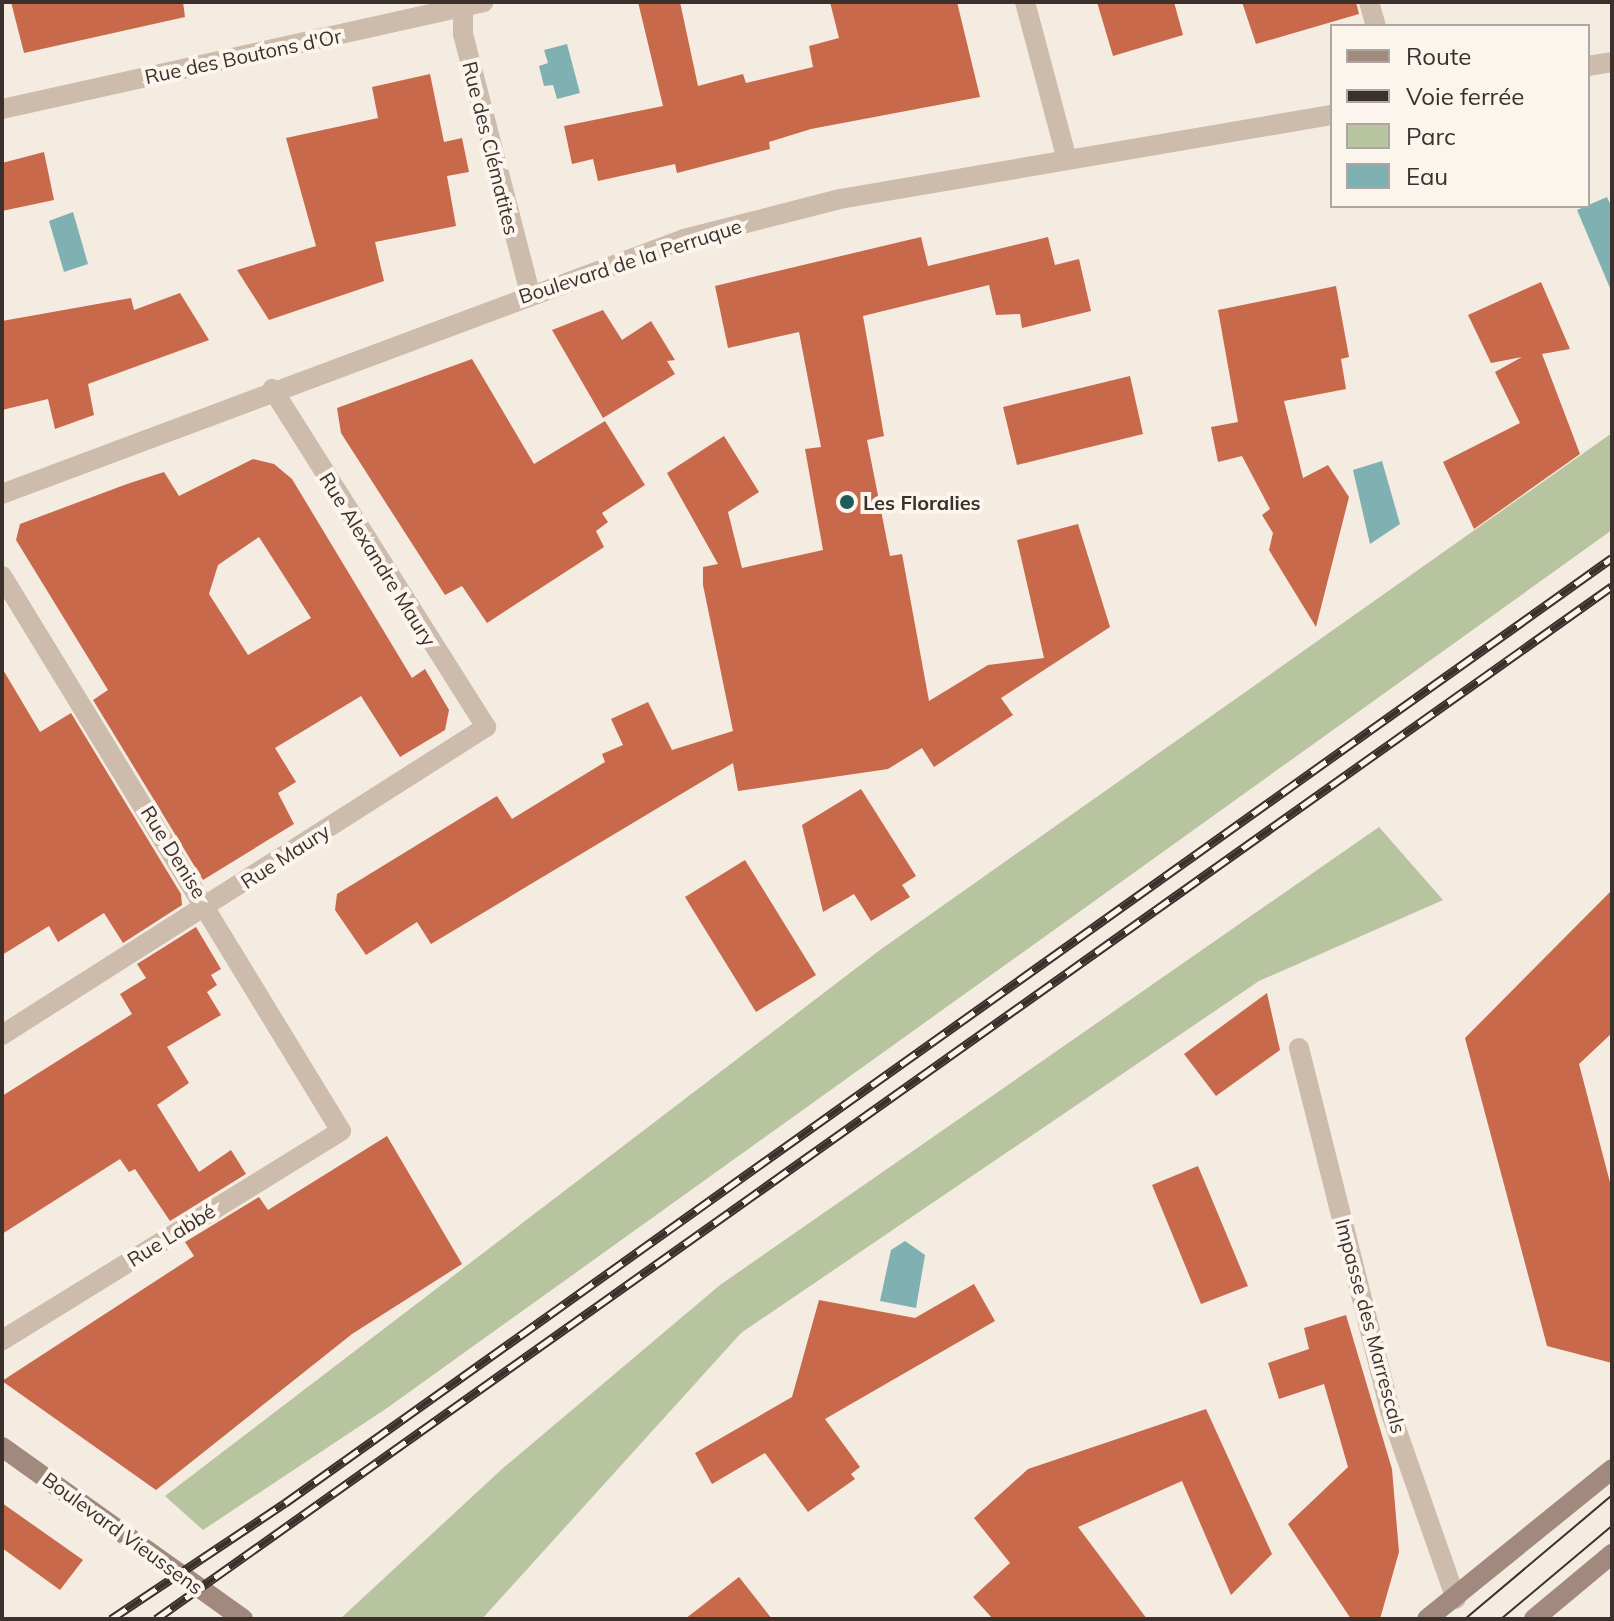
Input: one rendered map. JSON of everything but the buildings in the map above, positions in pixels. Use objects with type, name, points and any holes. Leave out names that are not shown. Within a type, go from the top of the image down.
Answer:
[{"type":"street","points":[[1025,2],[1066,156]]},
{"type":"street","points":[[1369,2],[1375,24]]},
{"type":"street","name":"Rue des Boutons d'Or","points":[[2,109],[470,4]]},
{"type":"street","name":"Rue des Clématites","points":[[470,4],[463,34],[530,293]]},
{"type":"street","points":[[1590,66],[1612,62]]},
{"type":"street","name":"Boulevard de la Perruque","points":[[2,494],[272,389],[684,239],[826,202],[1066,156],[1330,115]]},
{"type":"street","name":"Rue Alexandre Maury","points":[[272,389],[486,727]]},
{"type":"street","name":"Rue Denise","points":[[2,576],[207,906],[341,1131]]},
{"type":"street","name":"Rue Maury","points":[[2,1035],[486,727]]},
{"type":"street","name":"Impasse des Marrescals","points":[[1299,1048],[1390,1411],[1456,1599]]},
{"type":"street","name":"Rue Labbé","points":[[2,1340],[341,1131]]},
{"type":"street","name":"Boulevard Vieussens","points":[[2,1447],[243,1619]]},
{"type":"street","points":[[1427,1619],[1456,1599],[1612,1469]]},
{"type":"street","points":[[1534,1619],[1612,1554]]},
{"type":"green space","points":[[1612,433],[1612,530],[387,1408],[203,1530],[165,1496],[880,950]]},
{"type":"green space","points":[[1379,827],[1443,900],[1259,981],[741,1333],[482,1619],[340,1619],[502,1469],[720,1285]]},
{"type":"water","points":[[567,44],[580,93],[557,99],[553,85],[544,86],[539,66],[548,63],[544,50]]},
{"type":"water","points":[[1607,197],[1612,208],[1610,288],[1577,210],[1590,208],[1590,204]]},
{"type":"water","points":[[73,212],[88,264],[64,272],[49,221]]},
{"type":"water","points":[[1382,461],[1400,524],[1370,544],[1353,470]]},
{"type":"water","points":[[905,1241],[925,1255],[916,1308],[880,1301],[891,1250]]},
{"type":"tram line","points":[[1465,1619],[1612,1495]]},
{"type":"tram line","points":[[1501,1619],[1612,1526]]},
{"type":"railway","points":[[111,1619],[285,1503],[1612,558]]},
{"type":"railway","points":[[156,1619],[1612,586]]},
{"type":"place","name":"Les Floralies","points":[[847,502]]}]
